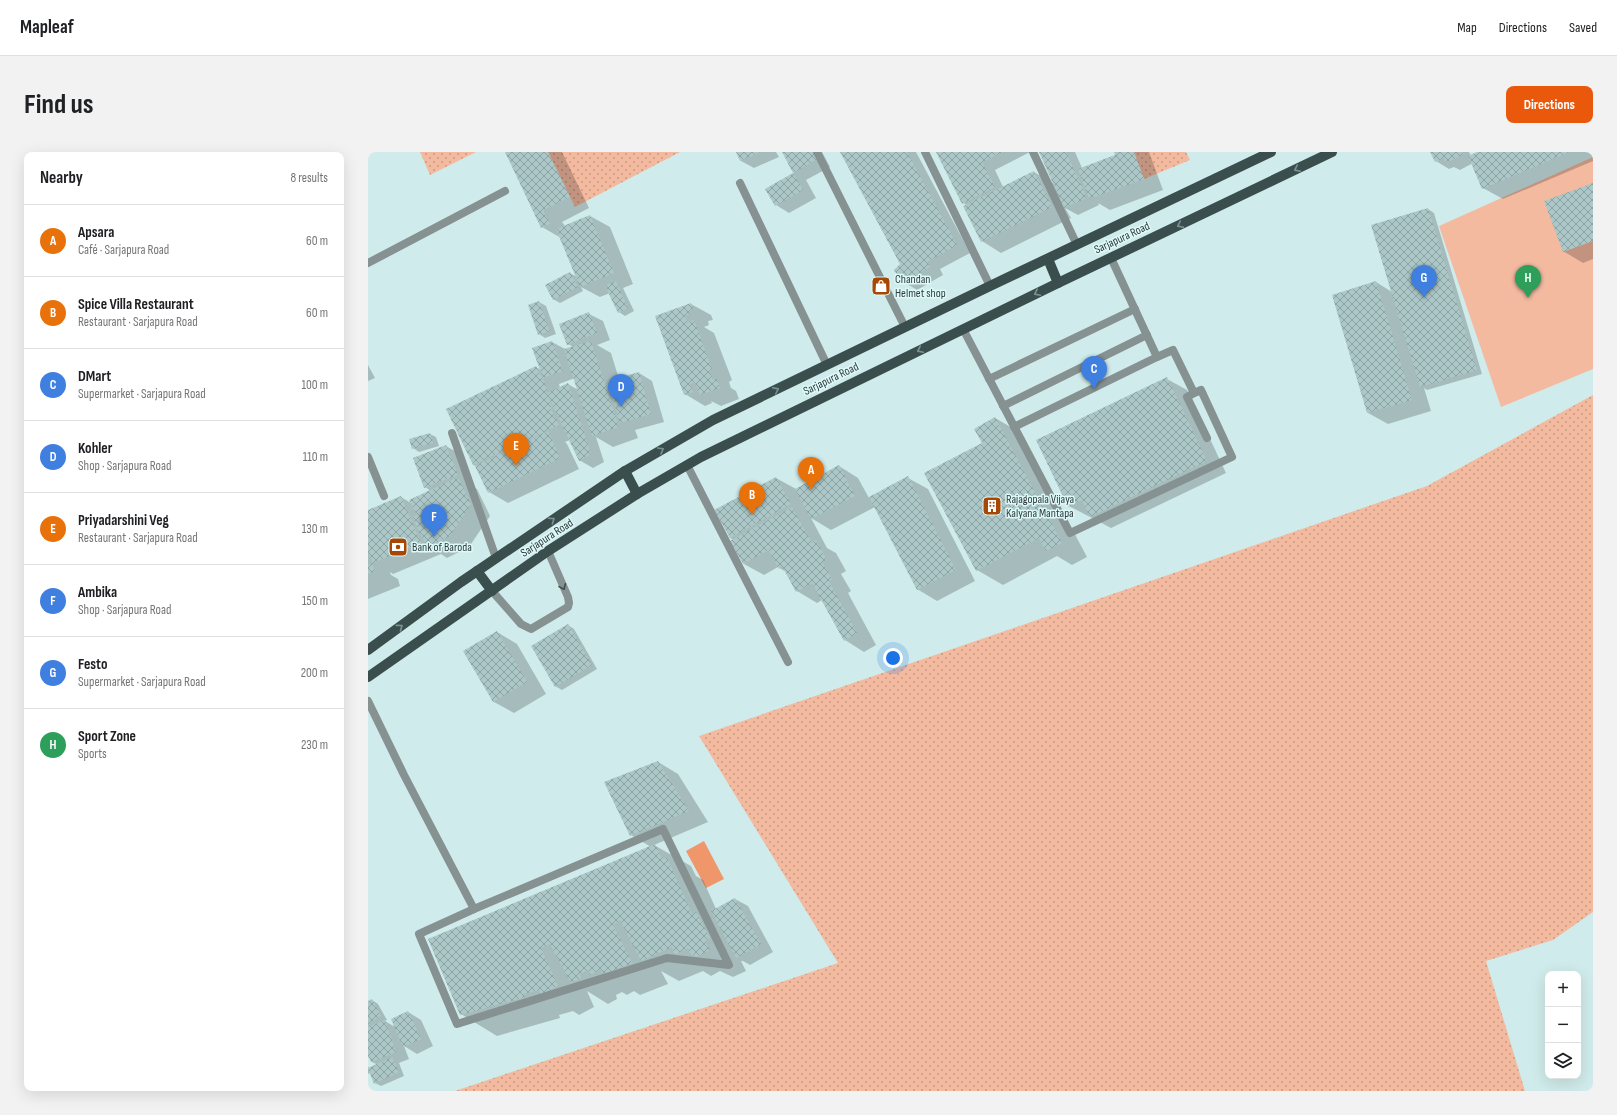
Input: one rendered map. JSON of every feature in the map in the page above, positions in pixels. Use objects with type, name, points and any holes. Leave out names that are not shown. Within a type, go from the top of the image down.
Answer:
[{"type":"main road","name":"Sarjapura Road","points":[[368,650],[496,558],[625,471],[713,420],[1271,152]]},
{"type":"main road","name":"Sarjapura Road","points":[[368,677],[548,551],[637,494],[701,457],[1058,283],[1332,152]]},
{"type":"main road","points":[[1048,259],[1058,283]]},
{"type":"main road","points":[[625,471],[637,494]]},
{"type":"main road","points":[[477,572],[492,591]]},
{"type":"street","points":[[817,152],[905,327]]},
{"type":"street","points":[[925,152],[990,286]]},
{"type":"street","points":[[1033,152],[1077,245]]},
{"type":"street","points":[[740,183],[827,365]]},
{"type":"street","points":[[368,263],[505,191]]},
{"type":"street","points":[[1111,258],[1157,357]]},
{"type":"street","points":[[989,379],[1135,309]]},
{"type":"street","points":[[963,329],[1070,533],[1232,457],[1201,390],[1187,397],[1206,438]]},
{"type":"street","points":[[1003,406],[1147,335]]},
{"type":"street","points":[[1014,427],[1173,350],[1194,393]]},
{"type":"street","points":[[452,433],[496,558]]},
{"type":"street","points":[[368,457],[384,496]]},
{"type":"street","points":[[687,465],[788,662]]},
{"type":"street","points":[[492,591],[522,624],[532,629],[568,607],[568,597],[548,551]]},
{"type":"street","points":[[368,701],[404,776],[474,909]]},
{"type":"street","points":[[663,829],[728,965],[667,958],[457,1024],[419,934],[474,909],[663,829]]},
{"type":"shaded area","points":[[420,152],[476,152],[430,175]]},
{"type":"shaded area","points":[[548,152],[680,152],[575,207]]},
{"type":"shaded area","points":[[1134,152],[1186,152],[1190,160],[1144,179]]},
{"type":"shaded area","points":[[1593,157],[1593,369],[1501,407],[1439,226]]},
{"type":"shaded area","points":[[1593,395],[1593,912],[1553,940],[1486,961],[1525,1091],[455,1091],[838,963],[699,736],[1427,486]]},
{"type":"shaded area","points":[[704,841],[724,879],[706,888],[686,851]]},
{"type":"building","points":[[505,152],[548,152],[570,197],[543,210],[550,224],[541,228]]},
{"type":"building","points":[[736,152],[760,152],[740,161]]},
{"type":"building","points":[[782,152],[813,152],[817,159],[793,173]]},
{"type":"building","points":[[840,152],[907,152],[957,245],[927,262],[930,267],[903,283],[894,270],[900,264]]},
{"type":"building","points":[[936,152],[1003,152],[982,162],[995,187],[962,204]]},
{"type":"building","points":[[1039,152],[1066,152],[1087,198],[1064,208]]},
{"type":"building","points":[[1114,152],[1134,152],[1144,179],[1089,199],[1078,169],[1115,155]]},
{"type":"building","points":[[1430,152],[1461,152],[1462,155],[1446,163],[1444,158],[1435,162]]},
{"type":"building","points":[[1477,152],[1569,152],[1482,189],[1468,156]]},
{"type":"building","points":[[1034,171],[1052,207],[981,242],[963,206]]},
{"type":"building","points":[[793,173],[803,190],[775,206],[765,189]]},
{"type":"building","points":[[1593,183],[1593,241],[1563,252],[1544,201]]},
{"type":"building","points":[[1428,208],[1477,370],[1420,387],[1371,225]]},
{"type":"building","points":[[590,215],[614,273],[580,287],[556,229]]},
{"type":"building","points":[[570,272],[578,287],[553,300],[545,285]]},
{"type":"building","points":[[616,281],[628,308],[618,313],[605,286]]},
{"type":"building","points":[[1376,281],[1412,400],[1367,413],[1332,295]]},
{"type":"building","points":[[539,301],[550,331],[538,335],[528,305]]},
{"type":"building","points":[[691,303],[693,308],[689,310],[690,314],[684,316],[687,323],[694,320],[712,369],[709,370],[713,380],[717,379],[720,388],[700,395],[695,382],[690,384],[693,392],[684,395],[655,316]]},
{"type":"building","points":[[589,312],[597,333],[567,345],[559,324]]},
{"type":"building","points":[[552,341],[563,371],[543,378],[532,348]]},
{"type":"building","points":[[591,341],[619,427],[592,436],[564,349]]},
{"type":"building","points":[[536,366],[546,386],[546,391],[552,406],[550,407],[559,425],[473,465],[446,409]]},
{"type":"building","points":[[639,372],[651,414],[620,423],[608,381]]},
{"type":"building","points":[[1167,377],[1207,461],[1090,517],[1082,500],[1068,507],[1036,440]]},
{"type":"building","points":[[568,383],[591,454],[579,461],[547,393]]},
{"type":"building","name":"Rajagopala Vijaya Kalyana Mantapa","points":[[995,417],[1062,543],[1046,551],[1039,538],[976,571],[924,473],[982,443],[974,429]]},
{"type":"building","points":[[548,431],[560,458],[488,493],[475,466]]},
{"type":"building","points":[[430,433],[433,443],[412,449],[409,439]]},
{"type":"building","points":[[446,445],[458,475],[424,488],[413,458]]},
{"type":"building","points":[[839,465],[855,496],[811,519],[795,489]]},
{"type":"building","points":[[908,476],[956,570],[917,590],[869,497]]},
{"type":"building","points":[[458,477],[471,504],[450,536],[427,547],[412,517],[417,515],[409,500]]},
{"type":"building","points":[[776,477],[791,504],[730,538],[714,510]]},
{"type":"building","points":[[401,496],[421,543],[373,563],[368,552],[368,510]]},
{"type":"building","points":[[792,507],[812,543],[816,540],[827,560],[822,562],[832,579],[829,581],[857,633],[844,641],[812,583],[796,592],[782,566],[779,569],[769,550],[743,564],[730,541]]},
{"type":"building","points":[[372,563],[375,571],[368,574],[368,565]]},
{"type":"building","points":[[568,624],[592,665],[555,687],[531,646]]},
{"type":"building","points":[[497,631],[527,682],[493,702],[463,651]]},
{"type":"building","points":[[658,761],[689,811],[630,836],[604,782]]},
{"type":"building","points":[[655,844],[662,859],[667,858],[692,914],[696,912],[710,938],[705,941],[710,950],[696,957],[694,954],[691,955],[688,948],[674,955],[672,947],[641,961],[620,920],[613,925],[632,963],[603,974],[601,969],[590,975],[588,970],[580,974],[581,978],[571,983],[550,944],[541,948],[558,986],[541,994],[539,990],[523,994],[525,997],[460,1015],[428,939]]},
{"type":"building","points":[[735,898],[761,944],[736,958],[711,911]]},
{"type":"building","points":[[372,999],[381,1016],[368,1024],[368,1001]]},
{"type":"building","points":[[408,1011],[421,1039],[403,1047],[391,1019]]},
{"type":"building","points":[[385,1020],[396,1052],[371,1062],[368,1056],[368,1027]]},
{"type":"building","points":[[392,1057],[399,1072],[374,1084],[368,1068]]},
{"type":"place","name":"Chandan Helmet shop","points":[[881,286]]},
{"type":"place","name":"Festo","points":[[1424,298]]},
{"type":"place","name":"Sport Zone","points":[[1528,298]]},
{"type":"place","name":"DMart","points":[[1094,389]]},
{"type":"place","name":"Kohler","points":[[621,407]]},
{"type":"place","name":"Priyadarshini Veg","points":[[516,466]]},
{"type":"place","name":"Apsara","points":[[811,490]]},
{"type":"place","name":"Rajagopala Vijaya Kalyana Mantapa","points":[[992,506]]},
{"type":"place","name":"Spice Villa Restaurant","points":[[752,515]]},
{"type":"place","name":"Ambika","points":[[434,537]]},
{"type":"place","name":"Bank of Baroda","points":[[398,547]]}]
